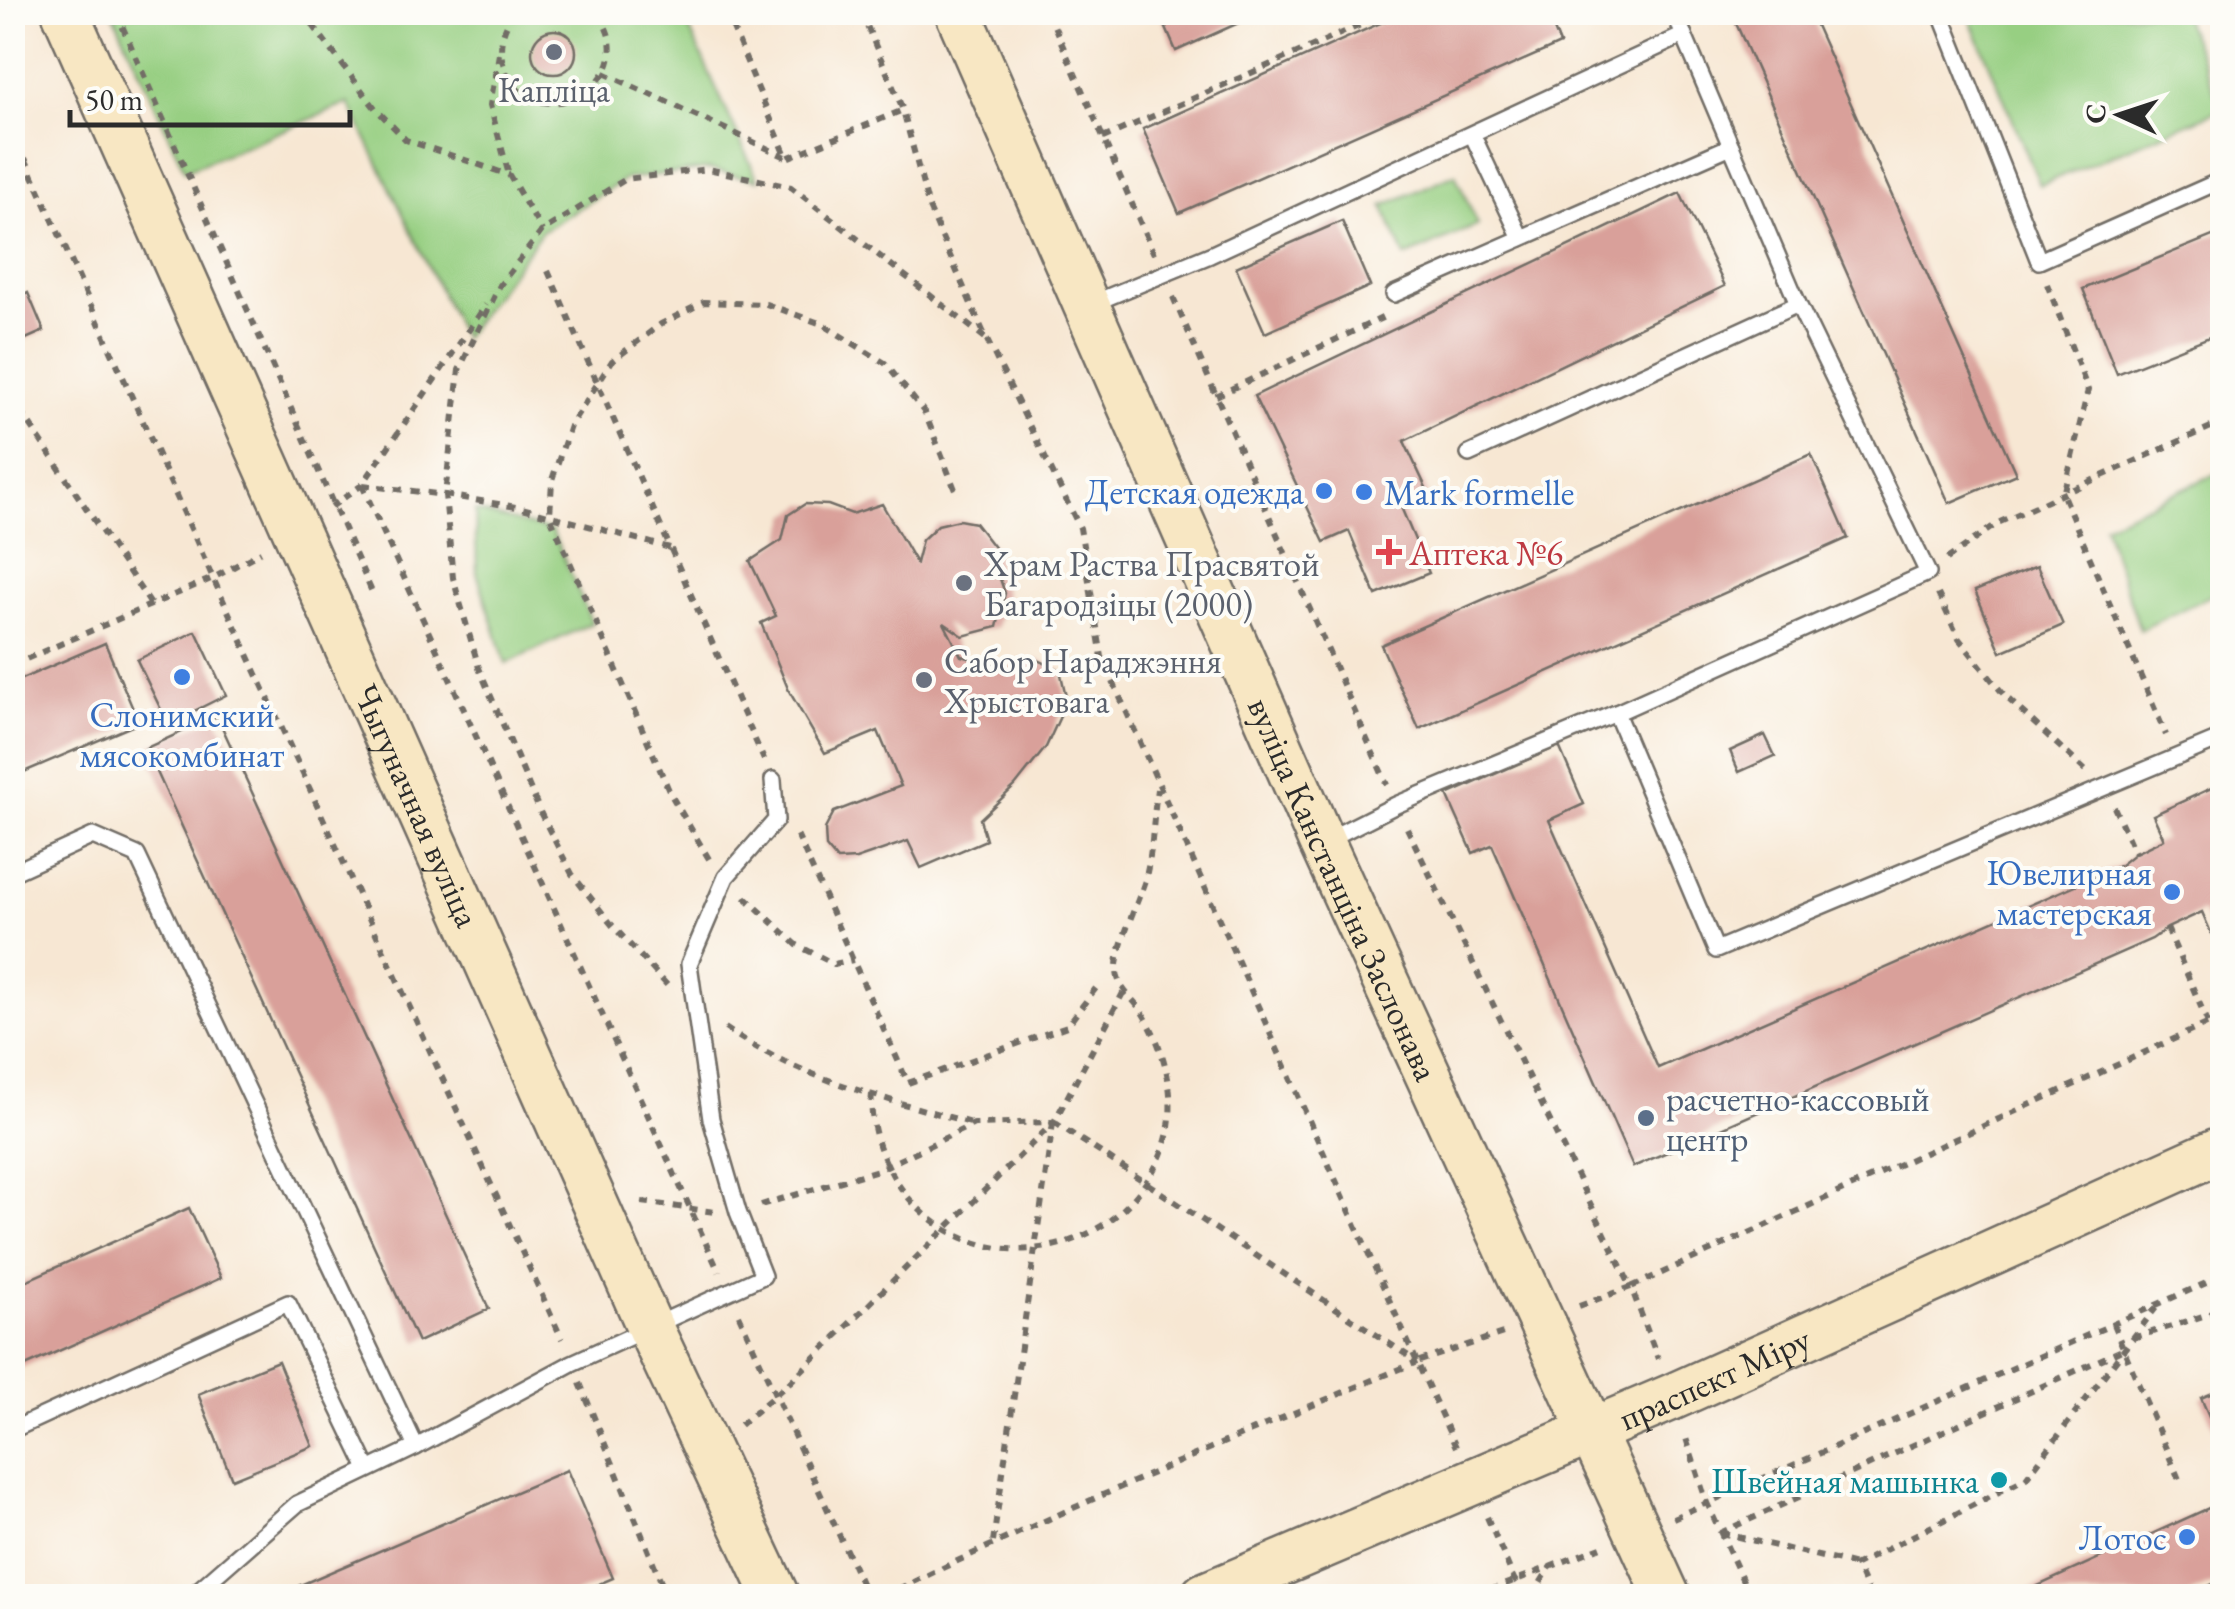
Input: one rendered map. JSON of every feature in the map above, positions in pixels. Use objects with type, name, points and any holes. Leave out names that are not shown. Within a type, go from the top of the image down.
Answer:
[{"type":"main road","name":"Чыгуначная вуліца","points":[[66,12],[650,1330],[776,1596]]},
{"type":"main road","name":"вуліца Канстанціна Заслонава","points":[[958,12],[1322,843],[1667,1596]]},
{"type":"main road","name":"праспект Міру","points":[[1204,1596],[1672,1397],[2222,1148]]},
{"type":"lane","points":[[1322,843],[1396,805],[1616,713],[1928,573],[1798,304],[1674,12]]},
{"type":"lane","points":[[1940,12],[2039,261],[2222,180]]},
{"type":"lane","points":[[1086,306],[1684,36]]},
{"type":"lane","points":[[1472,134],[1521,238]]},
{"type":"lane","points":[[1394,294],[1731,146]]},
{"type":"lane","points":[[1469,454],[1798,304]]},
{"type":"lane","points":[[1616,713],[1716,950],[2222,738]]},
{"type":"lane","points":[[192,1596],[297,1504],[416,1447],[572,1363],[763,1276],[738,1212],[711,1120],[689,964],[726,877],[776,820],[773,780]]},
{"type":"lane","points":[[12,873],[93,836],[138,855],[416,1447]]},
{"type":"lane","points":[[12,1430],[288,1303],[368,1469]]},
{"type":"path","points":[[303,12],[375,108],[406,140],[509,175]]},
{"type":"path","points":[[515,12],[502,38],[490,106],[509,175],[542,231]]},
{"type":"path","points":[[502,38],[501,57],[506,74],[518,89],[534,99],[570,102],[586,94],[604,73],[610,49],[607,32],[596,12]]},
{"type":"path","points":[[726,12],[787,158]]},
{"type":"path","points":[[860,12],[903,110],[928,208],[986,338],[1080,528],[1102,657],[1417,1362]]},
{"type":"path","points":[[1048,12],[1396,805],[1631,1287],[2222,1017]]},
{"type":"path","points":[[1103,138],[1390,12]]},
{"type":"path","points":[[604,73],[787,158],[903,110]]},
{"type":"path","points":[[12,130],[572,1363],[667,1596]]},
{"type":"path","points":[[362,485],[500,285],[542,231],[626,180],[708,168],[791,187],[986,338]]},
{"type":"path","points":[[2039,261],[2088,390],[2064,495],[2177,759]]},
{"type":"path","points":[[548,271],[908,1084],[1067,1026],[1096,988]]},
{"type":"path","points":[[500,285],[459,370],[445,495],[453,578],[478,668],[541,814],[572,874],[657,976],[748,1044],[793,1068],[974,1124],[1054,1122],[1417,1362]]},
{"type":"path","points":[[853,960],[834,964],[797,945],[710,862],[671,795],[550,516],[552,480],[570,426],[612,361],[661,324],[704,302],[766,304],[822,324],[885,363],[925,413],[956,492]]},
{"type":"path","points":[[12,398],[152,606]]},
{"type":"path","points":[[2135,853],[2106,788],[2005,696],[1960,639],[1928,573],[1998,523],[2222,422]]},
{"type":"path","points":[[362,485],[445,495],[550,516],[670,548]]},
{"type":"path","points":[[362,485],[867,1596]]},
{"type":"path","points":[[12,665],[213,578]]},
{"type":"path","points":[[872,1094],[880,1154],[906,1198],[944,1230],[994,1249],[1046,1250],[1094,1232],[1134,1200],[1161,1156],[1172,1105],[1164,1054],[1140,1008],[1123,992],[1117,967],[1146,876],[1157,786]]},
{"type":"path","points":[[2167,928],[2208,1023]]},
{"type":"path","points":[[740,1426],[1054,1122],[1123,992]]},
{"type":"path","points":[[993,1542],[1054,1122]]},
{"type":"path","points":[[878,1170],[974,1124]]},
{"type":"path","points":[[1750,1596],[1708,1503],[2222,1276]]},
{"type":"path","points":[[1720,1532],[1856,1565],[2026,1478],[2159,1304]]},
{"type":"path","points":[[2132,1338],[2222,1310]]},
{"type":"path","points":[[2113,1324],[2181,1484]]},
{"type":"path","points":[[1720,1532],[2124,1349]]},
{"type":"path","points":[[884,1596],[896,1594],[993,1542],[1154,1471],[1417,1362]]},
{"type":"path","points":[[1474,1596],[1514,1579],[1529,1596],[1552,1565]]},
{"type":"path","points":[[1856,1565],[1870,1596]]},
{"type":"green space","points":[[113,13],[682,13],[758,180],[708,169],[626,179],[542,231],[463,338],[349,103],[185,171]]},
{"type":"green space","points":[[1968,13],[2182,13],[2222,109],[2040,185]]},
{"type":"green space","points":[[1455,174],[1478,225],[1405,257],[1383,206]]},
{"type":"green space","points":[[2222,471],[2222,590],[2140,630],[2104,525]]},
{"type":"green space","points":[[475,511],[552,531],[592,623],[506,664],[477,573]]},
{"type":"building","points":[[1159,12],[1263,12],[1176,51]]},
{"type":"building","points":[[1405,12],[1547,12],[1560,44],[1179,213],[1143,129]]},
{"type":"building","points":[[1731,12],[1810,12],[2016,474],[1949,503]]},
{"type":"building","name":"Капліца","points":[[554,30],[569,37],[576,52],[569,67],[554,74],[539,67],[532,52],[539,37]]},
{"type":"building","points":[[1680,193],[1725,286],[1404,441],[1429,494],[1401,507],[1429,573],[1376,595],[1349,531],[1324,542],[1254,396]]},
{"type":"building","points":[[1342,221],[1370,286],[1265,333],[1236,267]]},
{"type":"building","points":[[2222,232],[2222,332],[2117,374],[2083,289]]},
{"type":"building","points":[[28,293],[44,331],[12,345],[12,300]]},
{"type":"building","points":[[1811,454],[1848,538],[1419,729],[1381,645]]},
{"type":"building","points":[[12,457],[24,482],[12,487]]},
{"type":"building","name":"Сабор Нараджэння Хрыстовага","points":[[805,504],[828,505],[852,514],[882,504],[916,563],[922,540],[938,525],[959,520],[975,523],[996,550],[1005,593],[997,627],[963,636],[944,623],[961,656],[1011,669],[1021,659],[1038,660],[1060,670],[1067,701],[1046,747],[1015,786],[980,819],[986,840],[921,868],[908,841],[856,859],[837,860],[826,847],[825,829],[834,812],[901,786],[878,731],[825,753],[789,691],[761,623],[776,616],[750,561],[782,540],[788,515]]},
{"type":"building","points":[[2037,566],[2063,625],[2001,652],[1975,591]]},
{"type":"building","name":"Слонимский мясокомбинат","points":[[196,631],[226,695],[168,724],[137,660]]},
{"type":"building","points":[[105,643],[139,723],[12,777],[12,683]]},
{"type":"building","points":[[217,716],[489,1309],[418,1342],[146,748]]},
{"type":"building","points":[[1765,735],[1775,756],[1739,772],[1730,751]]},
{"type":"building","points":[[1559,746],[1584,804],[1549,820],[1658,1068],[2119,866],[2164,839],[2153,815],[2222,783],[2222,958],[2202,912],[2152,939],[1633,1167],[1492,845],[1473,853],[1447,795]]},
{"type":"building","points":[[189,1208],[221,1278],[12,1372],[12,1287]]},
{"type":"building","points":[[278,1361],[313,1446],[232,1479],[198,1394]]},
{"type":"building","points":[[2222,1389],[2222,1446],[2201,1398]]},
{"type":"building","points":[[567,1470],[613,1578],[571,1596],[275,1596]]},
{"type":"building","points":[[2222,1502],[2222,1580],[2186,1596],[2016,1596]]},
{"type":"place","name":"Капліца","points":[[554,52]]},
{"type":"place","name":"Детская одежда","points":[[1324,491]]},
{"type":"place","name":"Mark formelle","points":[[1364,492]]},
{"type":"place","name":"Аптека №6","points":[[1389,552]]},
{"type":"place","name":"Храм Раства Прасвятой Багародзіцы (2000)","points":[[964,583]]},
{"type":"place","name":"Слонимский мясокомбинат","points":[[182,677]]},
{"type":"place","name":"Сабор Нараджэння Хрыстовага","points":[[924,680]]},
{"type":"place","name":"Ювелирная мастерская","points":[[2172,892]]},
{"type":"place","name":"расчетно-кассовый центр","points":[[1646,1118]]},
{"type":"place","name":"Швейная машынка","points":[[1999,1480]]},
{"type":"place","name":"Лотос","points":[[2187,1537]]}]
